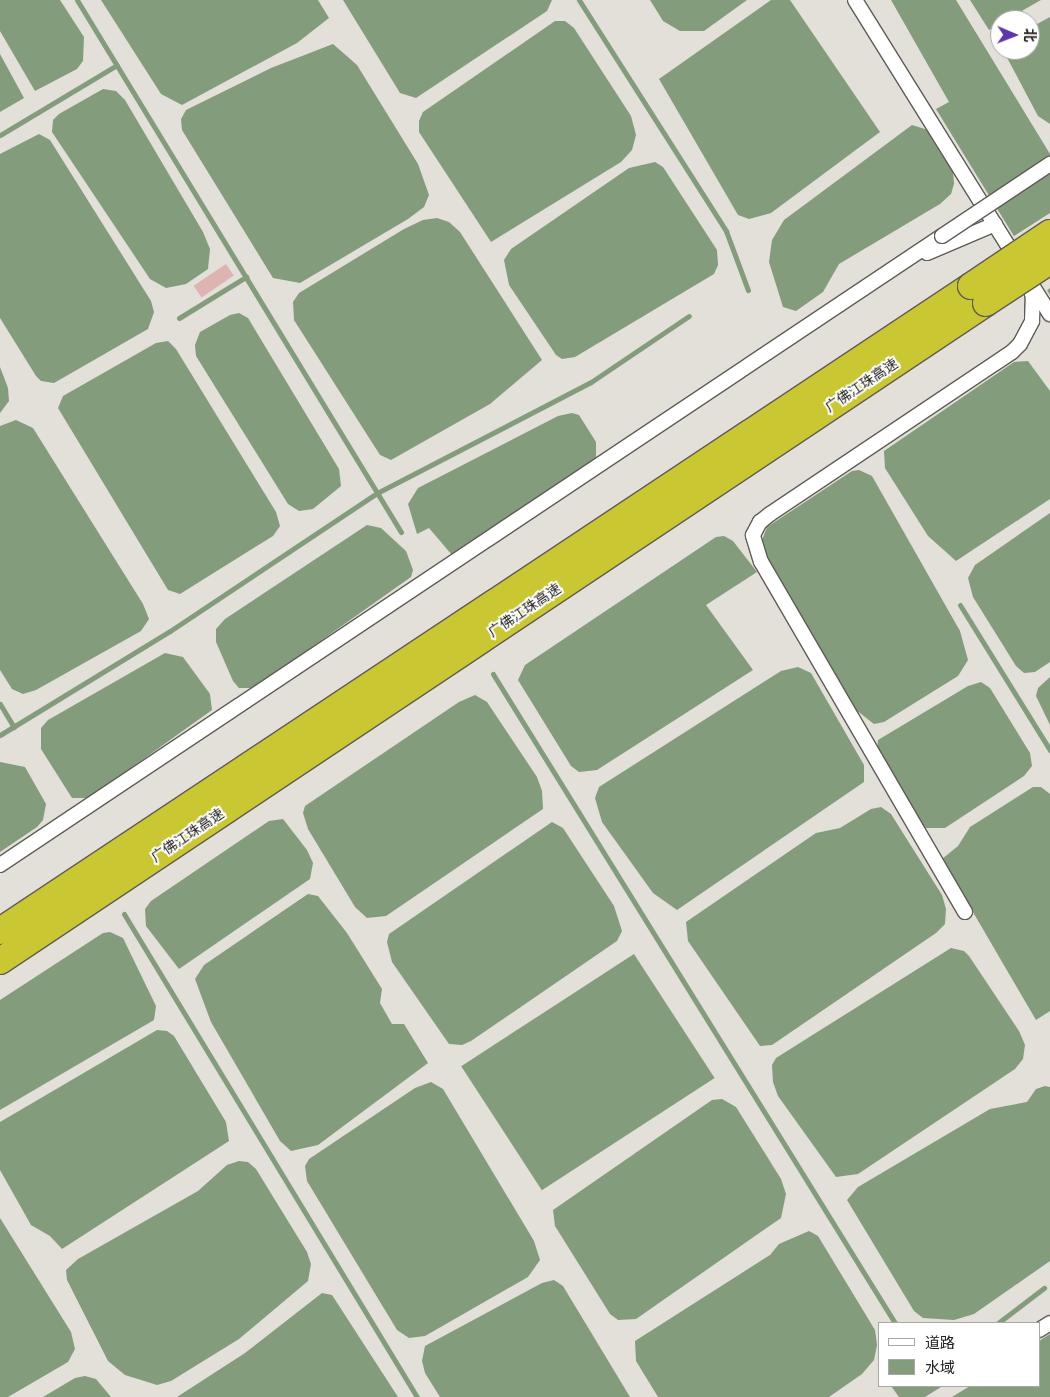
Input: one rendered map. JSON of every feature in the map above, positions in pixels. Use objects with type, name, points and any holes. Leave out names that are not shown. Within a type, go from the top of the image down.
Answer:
[{"type":"highway","name":"广佛江珠高速","points":[[0,961],[978,295],[1050,233]]},
{"type":"highway","name":"广佛江珠高速","points":[[0,931],[978,295],[1050,261]]},
{"type":"street","points":[[856,0],[1050,314]]},
{"type":"street","points":[[0,865],[1050,164]]},
{"type":"street","points":[[896,266],[995,224]]},
{"type":"street","points":[[965,912],[761,562],[753,536],[760,522],[770,514],[1012,352],[1024,339],[1032,321],[1033,298],[1027,276]]},
{"type":"shaded area","points":[[226,264],[234,276],[201,297],[194,286]]},
{"type":"water","points":[[0,0],[60,0],[84,37],[83,61],[77,69],[35,91],[0,31]]},
{"type":"water","points":[[101,0],[318,0],[329,18],[297,43],[182,105],[161,94]]},
{"type":"water","points":[[343,0],[552,0],[547,11],[416,98],[400,93]]},
{"type":"water","points":[[650,0],[747,0],[704,31],[680,31],[663,21]]},
{"type":"water","points":[[771,0],[790,0],[880,132],[771,213],[749,219],[738,215],[659,79]]},
{"type":"water","points":[[891,0],[956,0],[990,56],[990,60],[993,60],[1050,154],[1050,295],[936,109],[949,102]]},
{"type":"water","points":[[970,0],[1041,0],[1024,10],[990,10],[989,30]]},
{"type":"water","points":[[1050,17],[1050,124],[1038,116],[1008,60],[1040,60],[1040,22]]},
{"type":"water","points":[[555,21],[565,21],[574,28],[631,116],[636,135],[632,150],[621,162],[491,242],[419,132],[419,121],[423,112]]},
{"type":"water","points":[[333,44],[357,65],[418,164],[429,195],[424,207],[408,219],[300,283],[273,278],[182,130],[181,119],[186,110],[271,68]]},
{"type":"water","points":[[0,54],[24,98],[0,112]]},
{"type":"water","points":[[103,89],[116,91],[125,100],[203,232],[210,249],[208,269],[186,284],[166,288],[150,279],[52,132],[53,120],[59,114]]},
{"type":"water","points":[[912,125],[928,130],[953,170],[954,184],[951,194],[940,204],[839,264],[823,292],[796,311],[783,307],[769,262],[772,240],[784,220]]},
{"type":"water","points":[[39,134],[50,140],[151,301],[154,312],[148,329],[54,383],[41,381],[36,376],[0,318],[0,154]]},
{"type":"water","points":[[655,162],[663,167],[717,250],[718,265],[714,274],[575,357],[562,359],[556,355],[509,285],[504,260],[511,249],[629,168]]},
{"type":"water","points":[[437,218],[449,222],[460,232],[542,360],[490,404],[391,460],[380,455],[294,320],[293,302],[299,293],[404,229],[423,220]]},
{"type":"water","points":[[239,313],[248,318],[339,469],[341,486],[313,509],[299,511],[288,504],[196,356],[195,345],[200,332],[230,315]]},
{"type":"water","points":[[168,341],[176,349],[276,512],[280,526],[273,536],[180,594],[168,590],[58,408],[63,396],[156,343]]},
{"type":"water","points":[[1028,361],[1050,391],[1050,499],[956,561],[928,536],[885,468],[884,451],[1014,362]]},
{"type":"water","points":[[0,367],[8,388],[9,401],[0,413]]},
{"type":"water","points":[[572,413],[579,415],[596,442],[596,458],[591,464],[452,555],[429,528],[417,534],[408,504],[418,488],[558,416]]},
{"type":"water","points":[[16,420],[33,428],[143,604],[149,619],[141,631],[36,690],[23,694],[12,689],[0,670],[0,426]]},
{"type":"water","points":[[859,470],[872,476],[960,631],[968,660],[958,676],[884,722],[874,724],[856,710],[765,553],[762,540],[767,527],[852,471]]},
{"type":"water","points":[[1050,513],[1050,662],[1035,672],[1024,673],[1016,666],[973,597],[968,578],[975,565]]},
{"type":"water","points":[[367,525],[381,528],[406,551],[413,570],[411,577],[254,688],[239,688],[233,681],[216,642],[216,629],[225,619]]},
{"type":"water","points":[[724,536],[733,541],[757,572],[706,605],[753,670],[597,770],[579,772],[571,766],[518,680],[525,665],[716,537]]},
{"type":"water","points":[[165,653],[183,657],[210,694],[212,710],[89,798],[72,798],[41,749],[41,728],[48,720]]},
{"type":"water","points":[[798,667],[811,673],[864,765],[864,782],[677,910],[653,893],[602,822],[595,798],[599,787],[781,671]]},
{"type":"water","points":[[1050,677],[1050,725],[1036,696],[1038,688]]},
{"type":"water","points":[[981,682],[990,688],[1030,753],[1032,766],[1024,776],[945,828],[926,828],[918,822],[877,752],[878,740],[968,686]]},
{"type":"water","points":[[475,695],[487,702],[537,777],[542,791],[543,809],[386,916],[367,918],[355,907],[308,829],[303,813],[305,806],[459,702]]},
{"type":"water","points":[[0,762],[25,767],[46,804],[43,820],[37,827],[0,852]]},
{"type":"water","points":[[1033,787],[1041,787],[1050,794],[1050,1011],[1036,1020],[942,859],[958,846],[970,827]]},
{"type":"water","points":[[881,807],[891,814],[942,895],[946,909],[945,924],[936,933],[772,1045],[760,1046],[688,941],[686,922],[816,833],[840,828],[871,809]]},
{"type":"water","points":[[283,819],[307,850],[313,863],[310,879],[179,969],[146,926],[145,909],[151,901],[269,821]]},
{"type":"water","points":[[552,822],[563,828],[614,906],[622,931],[617,941],[471,1041],[462,1045],[449,1044],[392,962],[387,942],[389,934]]},
{"type":"water","points":[[308,894],[318,896],[347,933],[382,989],[380,1003],[392,1024],[404,1024],[428,1063],[318,1145],[291,1151],[280,1141],[211,1022],[195,979],[204,965]]},
{"type":"water","points":[[110,932],[123,938],[156,1006],[154,1020],[0,1110],[0,1000],[103,933]]},
{"type":"water","points":[[951,948],[964,951],[969,956],[1019,1031],[1025,1045],[1023,1059],[1015,1069],[858,1174],[836,1177],[778,1096],[773,1082],[772,1065],[776,1058]]},
{"type":"water","points":[[634,954],[715,1078],[542,1190],[461,1066]]},
{"type":"water","points":[[157,1030],[167,1031],[174,1036],[226,1122],[229,1141],[62,1249],[50,1236],[31,1225],[0,1170],[0,1122]]},
{"type":"water","points":[[431,1082],[443,1089],[534,1241],[540,1260],[528,1277],[425,1336],[409,1338],[397,1330],[307,1181],[305,1166],[309,1159],[415,1088]]},
{"type":"water","points":[[1045,1086],[1050,1087],[1050,1261],[974,1314],[954,1320],[923,1318],[914,1311],[847,1200],[858,1187],[990,1109],[1027,1102],[1036,1089]]},
{"type":"water","points":[[722,1099],[736,1107],[781,1179],[786,1194],[781,1218],[636,1319],[618,1320],[610,1314],[555,1226],[553,1210],[712,1100]]},
{"type":"water","points":[[239,1161],[248,1162],[256,1169],[307,1252],[311,1264],[308,1281],[239,1339],[171,1381],[157,1385],[125,1375],[108,1361],[67,1280],[66,1270],[78,1259],[198,1191],[227,1165]]},
{"type":"water","points":[[0,1218],[71,1332],[75,1349],[68,1362],[8,1397],[0,1397]]},
{"type":"water","points":[[809,1231],[818,1236],[875,1330],[877,1345],[874,1360],[862,1374],[829,1397],[658,1397],[636,1361],[635,1341],[770,1255],[779,1244]]},
{"type":"water","points":[[554,1280],[563,1286],[630,1397],[440,1397],[425,1373],[422,1361],[425,1346],[542,1283]]},
{"type":"water","points":[[322,1293],[332,1295],[398,1397],[177,1397],[245,1353]]},
{"type":"water","points":[[1050,1334],[1050,1397],[952,1397],[968,1387],[1040,1387],[1040,1340]]},
{"type":"water","points":[[85,1376],[96,1379],[111,1397],[43,1397],[75,1378]]},
{"type":"water","points":[[892,1387],[941,1387],[925,1397],[899,1397]]},
{"type":"pier","points":[[1050,213],[1050,288],[1045,292],[1011,238]]},
{"type":"waterway","points":[[77,0],[401,532]]},
{"type":"waterway","points":[[579,0],[726,231],[748,290]]},
{"type":"waterway","points":[[0,135],[117,65]]},
{"type":"waterway","points":[[179,318],[246,277]]},
{"type":"waterway","points":[[0,735],[170,631],[377,493],[591,382],[689,316]]},
{"type":"waterway","points":[[960,605],[1050,750]]},
{"type":"waterway","points":[[493,674],[894,1322]]},
{"type":"waterway","points":[[0,704],[14,727]]},
{"type":"waterway","points":[[124,914],[417,1397]]},
{"type":"waterway","points":[[999,1322],[1044,1288]]}]
